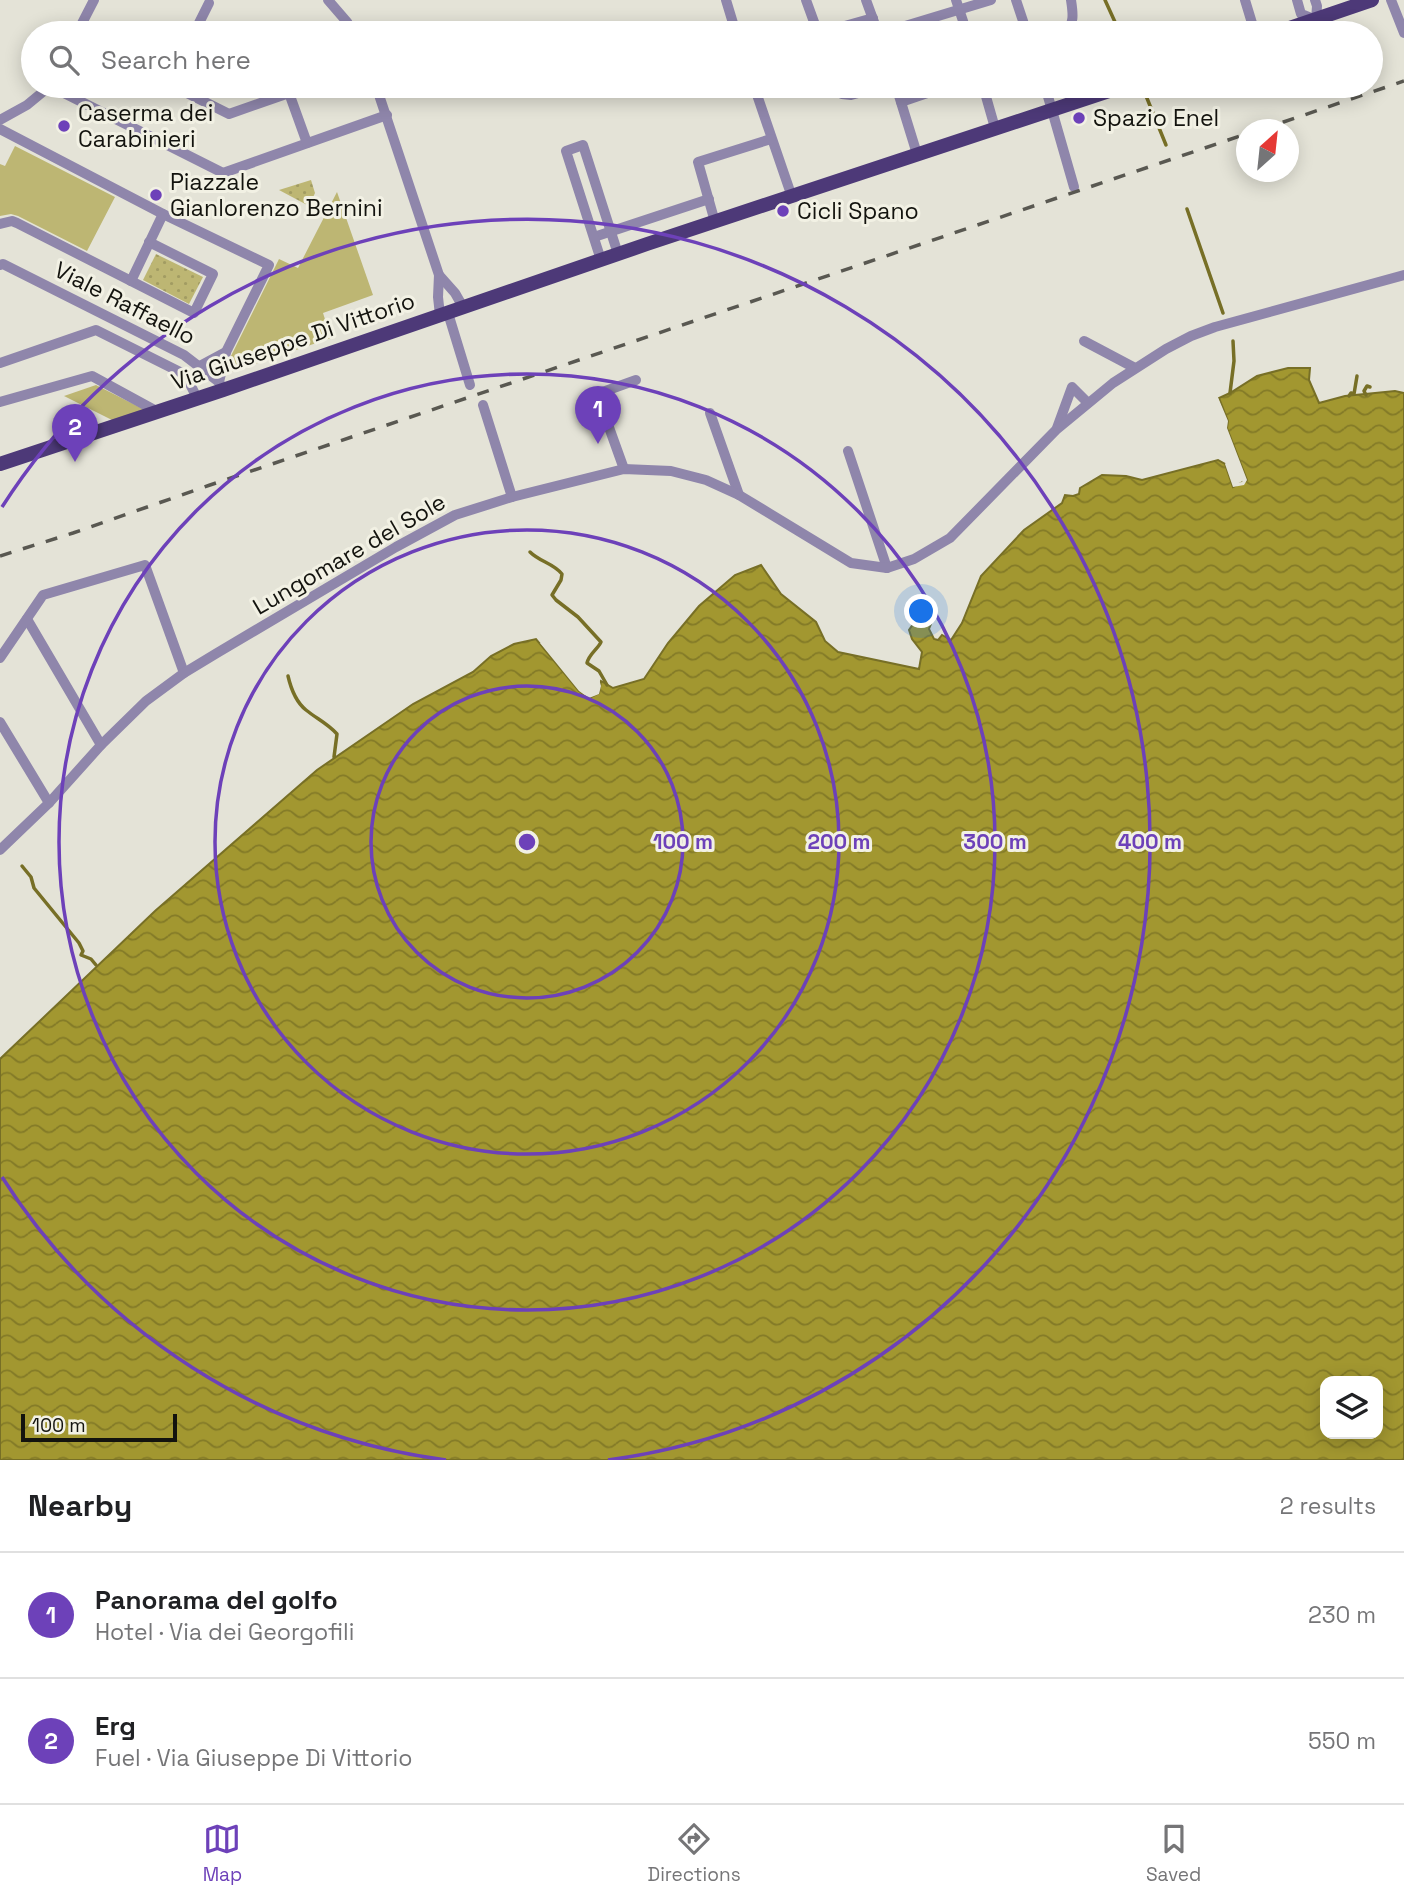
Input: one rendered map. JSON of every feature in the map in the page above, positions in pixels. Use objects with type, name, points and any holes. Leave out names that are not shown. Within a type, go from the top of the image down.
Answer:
[{"type":"main road","points":[[1328,21],[1372,0]]},
{"type":"main road","name":"Via Giuseppe Di Vittorio","points":[[0,464],[158,412],[221,386],[1090,98]]},
{"type":"street","points":[[83,21],[93,0]]},
{"type":"street","points":[[328,0],[346,21]]},
{"type":"street","points":[[726,0],[732,21]]},
{"type":"street","points":[[806,0],[814,21]]},
{"type":"street","points":[[866,0],[874,21]]},
{"type":"street","points":[[913,21],[958,5],[991,0]]},
{"type":"street","points":[[1016,0],[1023,21]]},
{"type":"street","points":[[1071,0],[1072,21]]},
{"type":"street","points":[[1245,0],[1251,21]]},
{"type":"street","points":[[1297,0],[1301,14],[1311,21]]},
{"type":"street","points":[[1315,0],[1318,21]]},
{"type":"street","points":[[1391,0],[1404,33]]},
{"type":"street","points":[[200,21],[209,3]]},
{"type":"street","points":[[862,21],[873,18]]},
{"type":"street","points":[[0,120],[35,98]]},
{"type":"street","points":[[74,98],[223,173],[387,115]]},
{"type":"street","points":[[197,98],[229,114],[275,98]]},
{"type":"street","points":[[291,98],[307,143]]},
{"type":"street","points":[[381,98],[439,275],[438,297],[470,384]]},
{"type":"street","points":[[758,98],[792,197]]},
{"type":"street","points":[[900,98],[917,154]]},
{"type":"street","points":[[901,102],[913,98]]},
{"type":"street","points":[[986,98],[995,128]]},
{"type":"street","points":[[1048,98],[1074,187]]},
{"type":"street","points":[[0,129],[163,214],[269,265],[226,352],[221,386]]},
{"type":"street","points":[[715,222],[698,162],[771,139]]},
{"type":"street","points":[[601,260],[566,150],[583,145],[618,254]]},
{"type":"street","points":[[594,237],[709,199]]},
{"type":"street","points":[[131,281],[163,214]]},
{"type":"street","points":[[0,224],[12,221],[17,223],[194,313],[214,274],[149,243]]},
{"type":"street","name":"Viale Raffaello","points":[[0,265],[3,264],[172,349],[200,366],[221,386]]},
{"type":"street","points":[[439,275],[463,307]]},
{"type":"street","name":"Lungomare del Sole","points":[[0,850],[49,803],[101,745],[146,701],[184,673],[396,547],[455,516],[512,497],[624,469],[671,471],[706,481],[739,495],[851,563],[887,568],[914,559],[950,538],[1056,430],[1088,402],[1135,368],[1191,336],[1404,275]]},
{"type":"street","name":"Viale Raffaello","points":[[0,363],[96,330],[180,372],[188,380],[197,398]]},
{"type":"street","points":[[1084,341],[1135,368]]},
{"type":"street","points":[[200,366],[226,352]]},
{"type":"street","points":[[0,402],[92,376],[158,412]]},
{"type":"street","points":[[624,469],[597,394],[636,380]]},
{"type":"street","name":"Lungomare del Sole","points":[[1056,430],[1072,387],[1088,402]]},
{"type":"street","points":[[484,405],[512,497]]},
{"type":"street","points":[[710,413],[739,495]]},
{"type":"street","points":[[848,451],[887,568]]},
{"type":"street","points":[[0,657],[43,595],[145,565],[184,673]]},
{"type":"street","points":[[27,619],[101,745]]},
{"type":"street","points":[[0,722],[49,803]]},
{"type":"shaded area","points":[[15,146],[115,197],[87,251],[18,216],[0,216],[0,164],[5,166]]},
{"type":"shaded area","points":[[311,180],[315,193],[309,206],[279,190]]},
{"type":"shaded area","points":[[337,192],[373,295],[323,313],[331,338],[228,373],[231,356],[279,259],[298,268]]},
{"type":"shaded area","points":[[156,254],[203,277],[189,304],[143,280]]},
{"type":"shaded area","points":[[96,385],[145,410],[112,420],[64,396]]},
{"type":"water","points":[[1288,368],[1310,368],[1309,380],[1319,403],[1345,396],[1395,391],[1404,393],[1404,1460],[0,1460],[0,1059],[155,911],[317,770],[413,704],[473,672],[491,656],[514,644],[536,639],[579,691],[589,698],[599,693],[601,681],[613,688],[644,679],[668,643],[699,606],[735,575],[761,565],[781,594],[816,622],[825,641],[838,652],[919,669],[922,652],[909,630],[916,620],[931,624],[929,629],[934,639],[938,640],[942,635],[951,640],[962,623],[981,576],[1024,530],[1062,503],[1065,495],[1079,494],[1080,488],[1102,475],[1142,480],[1218,460],[1225,464],[1233,487],[1247,480],[1227,428],[1228,421],[1219,398],[1257,376]]},
{"type":"pier","points":[[1217,395],[1247,480],[1244,485],[1233,487],[1225,464],[1227,461],[1235,483],[1242,482],[1223,429],[1224,421],[1215,399]]},
{"type":"pier","points":[[540,643],[544,643],[581,689],[589,694],[596,691],[599,679],[599,694],[589,698],[579,691]]},
{"type":"waterway","points":[[1105,0],[1115,21]]},
{"type":"waterway","points":[[1147,98],[1166,145]]},
{"type":"waterway","points":[[1187,209],[1223,313]]},
{"type":"waterway","points":[[1230,393],[1234,361],[1233,341]]},
{"type":"waterway","points":[[1349,396],[1354,394],[1357,376]]},
{"type":"waterway","points":[[1366,395],[1364,391],[1367,386],[1370,387]]},
{"type":"waterway","points":[[530,552],[562,574],[552,595],[578,617],[601,642],[587,663],[599,671],[607,685]]},
{"type":"waterway","points":[[288,676],[299,703],[337,734],[334,757]]},
{"type":"waterway","points":[[22,866],[31,877],[34,888],[79,943],[83,951],[81,955],[91,959],[96,965]]},
{"type":"railway","points":[[1383,88],[1404,81]]},
{"type":"railway","points":[[1292,119],[1354,98]]},
{"type":"railway","points":[[0,556],[1236,137]]},
{"type":"place","name":"Spazio Enel","points":[[1079,118]]},
{"type":"place","name":"Caserma dei Carabinieri","points":[[64,126]]},
{"type":"place","name":"Piazzale Gianlorenzo Bernini","points":[[156,195]]},
{"type":"place","name":"Cicli Spano","points":[[783,211]]},
{"type":"place","name":"Panorama del golfo","points":[[598,444]]},
{"type":"place","name":"Erg","points":[[75,462]]}]
